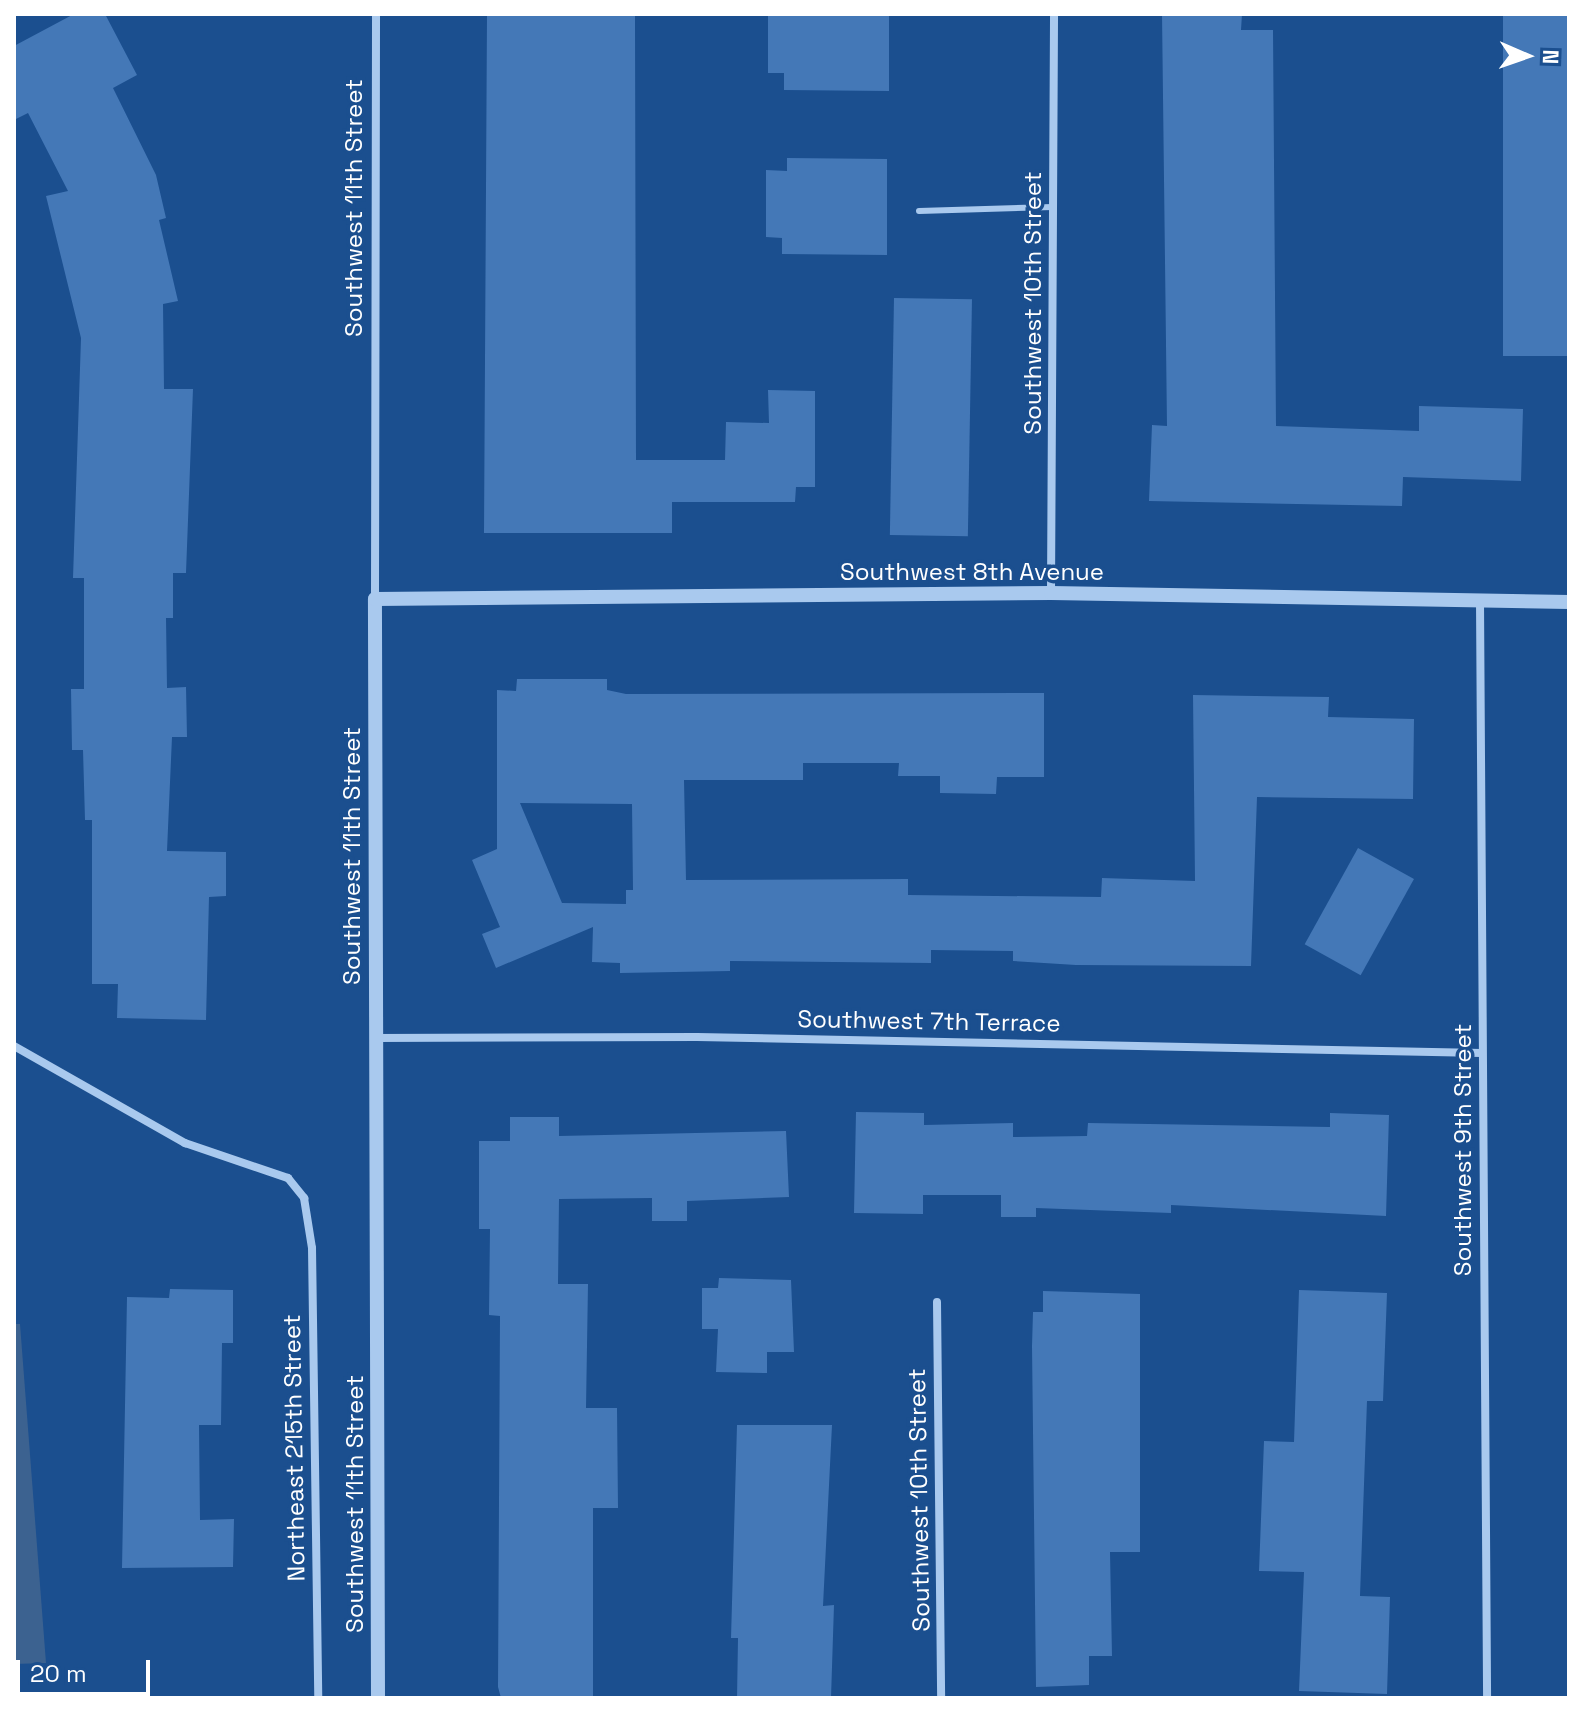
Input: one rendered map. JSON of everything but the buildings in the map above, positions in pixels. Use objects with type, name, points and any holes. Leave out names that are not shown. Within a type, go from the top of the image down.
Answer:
[{"type":"street","name":"Southwest 11th Street","points":[[376,14],[374,1038],[378,1698]]},
{"type":"street","name":"Southwest 10th Street","points":[[1051,593],[1054,14]]},
{"type":"street","name":"Southwest 8th Avenue","points":[[375,599],[1051,593],[1569,602]]},
{"type":"street","name":"Southwest 9th Street","points":[[1480,601],[1487,1698]]},
{"type":"street","name":"Southwest 7th Terrace","points":[[374,1038],[697,1037],[1482,1053]]},
{"type":"street","name":"Northeast 215th Street","points":[[14,1046],[185,1143],[288,1178],[304,1198],[312,1248],[318,1698]]},
{"type":"street","name":"Southwest 10th Street","points":[[937,1302],[941,1698]]},
{"type":"lane","points":[[919,211],[1053,207]]},
{"type":"water","points":[[14,1324],[20,1324],[46,1663],[14,1664]]}]
